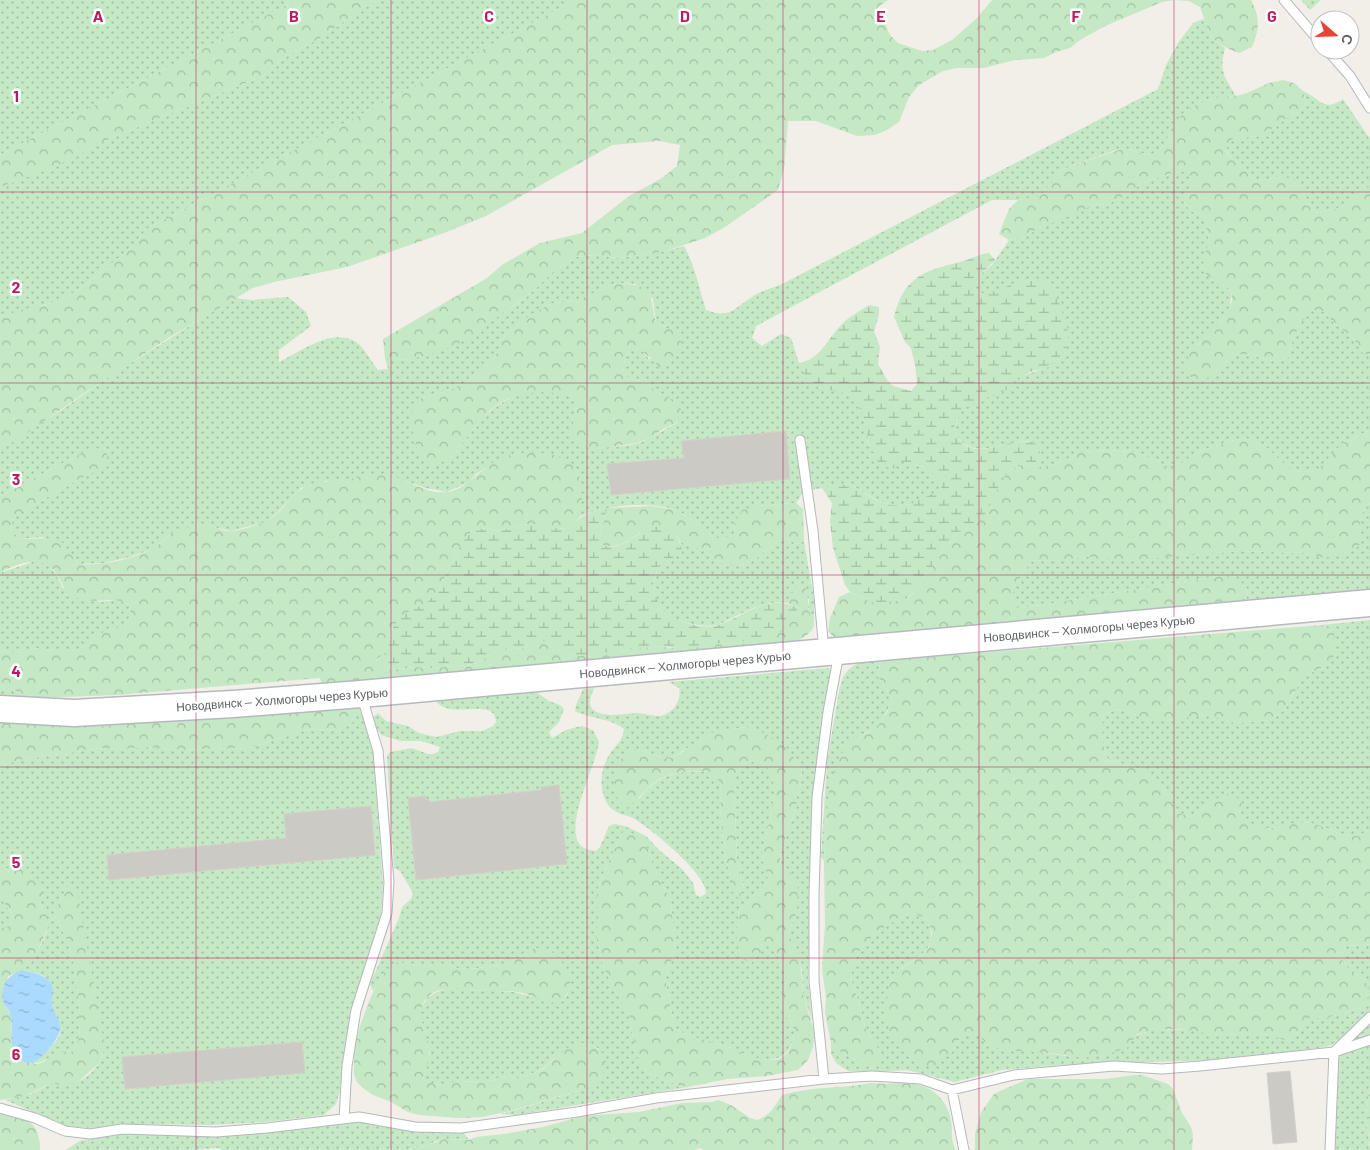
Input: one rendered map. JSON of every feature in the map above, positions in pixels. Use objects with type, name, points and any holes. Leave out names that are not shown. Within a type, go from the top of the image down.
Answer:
[{"type":"main road","name":"Новодвинск — Холмогоры через Курью","points":[[0,709],[74,713],[233,704],[1370,602]]},
{"type":"lane","points":[[1284,0],[1310,30]]},
{"type":"lane","points":[[1336,60],[1350,76],[1370,108]]},
{"type":"lane","points":[[800,440],[832,651],[828,712],[817,806],[814,981],[824,1079]]},
{"type":"lane","points":[[344,1118],[347,1066],[356,1010],[387,913],[389,882],[378,751],[361,694]]},
{"type":"lane","points":[[1330,1150],[1334,1052],[1370,1017]]},
{"type":"lane","points":[[0,1108],[65,1131],[90,1134],[122,1129],[216,1132],[359,1117],[415,1127],[461,1128],[577,1112],[656,1098],[824,1079],[872,1076],[921,1079],[952,1090],[1014,1075],[1114,1066],[1162,1069],[1334,1052],[1370,1040]]},
{"type":"lane","points":[[952,1090],[964,1150]]},
{"type":"green space","points":[[0,0],[296,0],[0,155]]},
{"type":"green space","points":[[296,0],[378,0],[320,38],[280,60],[263,76],[111,138],[50,169],[0,187],[0,155]]},
{"type":"green space","points":[[378,0],[571,0],[562,7],[147,229],[131,248],[81,288],[61,300],[0,317],[0,187],[56,165],[111,138],[263,76],[280,60],[320,38]]},
{"type":"green space","points":[[571,0],[888,0],[878,7],[890,35],[898,43],[922,51],[933,50],[952,40],[976,19],[992,0],[1175,0],[1162,2],[1105,26],[1070,48],[1044,58],[1015,60],[984,68],[957,68],[943,71],[919,85],[909,97],[899,122],[875,135],[857,136],[816,121],[788,121],[784,169],[778,190],[725,227],[705,238],[662,252],[619,258],[595,255],[575,257],[554,271],[533,291],[471,337],[452,347],[406,360],[385,358],[383,339],[487,278],[502,265],[540,243],[582,233],[629,196],[662,178],[677,166],[680,145],[659,141],[612,145],[486,216],[444,233],[347,267],[253,288],[170,337],[16,441],[0,446],[0,317],[61,300],[81,288],[131,248],[147,229],[562,7]]},
{"type":"green space","points":[[1175,0],[1251,0],[1258,23],[1252,47],[1239,53],[1222,45],[1216,41],[1209,31],[1200,7],[1189,1]]},
{"type":"green space","points":[[1301,0],[1321,0],[1310,10]]},
{"type":"green space","points":[[1204,19],[1212,36],[1225,48],[1224,74],[1236,96],[1213,98],[1192,107],[1170,131],[1166,142],[1158,152],[1148,155],[1124,148],[1113,151],[1064,169],[1039,197],[1018,200],[992,200],[756,326],[752,338],[762,346],[781,334],[791,338],[799,363],[819,388],[842,392],[852,397],[865,417],[868,444],[901,462],[912,463],[928,469],[937,477],[942,490],[919,501],[905,505],[890,504],[876,499],[850,484],[804,491],[796,503],[756,506],[735,522],[734,534],[722,540],[710,534],[680,512],[665,507],[641,505],[615,507],[581,516],[581,485],[577,470],[544,453],[520,453],[498,460],[476,474],[469,482],[447,492],[425,488],[389,475],[335,482],[325,481],[301,488],[266,522],[231,531],[209,526],[169,535],[153,549],[104,563],[78,564],[71,554],[42,537],[20,539],[11,530],[13,517],[81,478],[86,451],[0,496],[0,446],[16,441],[107,378],[234,298],[252,300],[288,297],[306,312],[311,326],[279,350],[279,362],[306,347],[337,337],[347,338],[356,342],[365,351],[378,370],[388,369],[385,358],[406,360],[512,307],[533,291],[554,271],[575,257],[595,255],[619,258],[662,252],[684,246],[694,269],[706,310],[714,313],[726,313],[756,295],[784,283],[1158,89],[1166,65],[1178,43],[1193,23]],"holes":[[[620,283],[635,284],[653,299],[656,323],[666,327],[650,360],[642,351],[628,351],[624,363],[623,376],[644,382],[663,396],[675,400],[677,423],[639,443],[596,449],[569,428],[577,406],[572,396],[537,391],[510,398],[494,408],[481,420],[454,453],[419,399],[452,389],[477,377],[495,357],[505,335],[532,314],[553,303],[576,301],[609,286]]]},
{"type":"green space","points":[[1283,80],[1294,83],[1303,91],[1306,103],[1297,113],[1259,136],[1232,139],[1225,151],[1243,165],[1249,176],[1259,181],[1282,176],[1294,180],[1303,189],[1307,202],[1314,213],[1333,210],[1346,204],[1363,186],[1370,189],[1370,356],[1363,353],[1354,339],[1334,323],[1325,312],[1312,310],[1296,332],[1288,358],[1276,362],[1247,354],[1233,354],[1213,374],[1201,382],[1189,376],[1186,365],[1189,354],[1222,322],[1232,301],[1231,289],[1219,284],[1206,274],[1203,263],[1209,241],[1205,218],[1193,212],[1184,204],[1192,182],[1189,171],[1175,172],[1147,181],[1121,198],[1107,204],[1093,205],[1066,218],[1038,228],[1027,236],[1009,240],[999,234],[1009,209],[1018,200],[1039,197],[1064,169],[1124,148],[1148,155],[1158,152],[1183,113],[1192,107],[1213,98],[1236,96],[1269,83]]},
{"type":"green space","points":[[1303,91],[1322,103],[1331,105],[1343,99],[1370,139],[1370,189],[1363,186],[1346,204],[1333,210],[1314,213],[1307,202],[1303,189],[1282,176],[1259,181],[1249,176],[1243,165],[1233,159],[1225,150],[1232,139],[1259,136],[1297,113],[1306,103]]},
{"type":"green space","points":[[1189,171],[1192,182],[1184,204],[1193,212],[1205,218],[1209,241],[1204,263],[1219,284],[1231,289],[1229,308],[1222,322],[1197,346],[1213,374],[1233,354],[1247,354],[1276,362],[1288,358],[1296,332],[1306,315],[1311,310],[1325,312],[1334,323],[1354,339],[1363,353],[1370,356],[1370,430],[1343,443],[1318,469],[1307,472],[1296,471],[1286,466],[1267,448],[1246,438],[1203,450],[1177,466],[1166,466],[1132,452],[1109,450],[1082,452],[1056,464],[1043,467],[1031,466],[1040,459],[1040,446],[1031,442],[1016,442],[985,448],[967,446],[954,429],[960,412],[982,398],[1003,392],[1022,376],[1048,367],[1063,353],[1067,343],[1068,330],[1056,296],[1013,284],[996,291],[978,293],[974,288],[981,274],[992,265],[1009,240],[1027,236],[1038,228],[1093,205],[1107,204],[1121,198],[1147,181],[1175,172]]},
{"type":"green space","points":[[989,253],[995,260],[981,274],[974,288],[978,293],[995,291],[1024,280],[1032,279],[1044,282],[1054,292],[1060,306],[1068,330],[1068,338],[1059,358],[1045,368],[1026,374],[1006,390],[967,406],[957,419],[954,429],[961,442],[970,448],[981,449],[1019,442],[1030,442],[1040,446],[1040,459],[1031,466],[1021,465],[1009,471],[1002,479],[992,502],[978,523],[957,533],[915,591],[905,600],[881,603],[871,602],[850,592],[845,585],[833,548],[830,521],[832,503],[822,488],[850,484],[876,500],[891,505],[913,503],[942,489],[931,472],[921,466],[901,462],[893,469],[875,458],[868,443],[863,415],[853,399],[848,395],[823,389],[811,383],[799,363],[807,361],[819,352],[838,328],[853,315],[869,305],[879,307],[879,315],[874,331],[880,347],[878,364],[887,380],[893,386],[911,391],[917,384],[915,365],[911,348],[905,342],[894,317],[903,293],[910,284],[925,273]]},
{"type":"green space","points":[[620,283],[632,284],[645,289],[651,298],[656,323],[676,332],[682,343],[674,355],[661,368],[642,351],[628,351],[624,363],[623,376],[644,382],[663,396],[675,400],[682,411],[676,423],[637,443],[596,449],[583,447],[572,439],[569,428],[577,407],[572,396],[535,392],[511,398],[490,410],[465,441],[446,460],[432,465],[421,458],[416,446],[410,419],[413,408],[419,399],[452,389],[477,377],[495,357],[505,335],[532,314],[553,303],[576,301]]},
{"type":"green space","points":[[1370,430],[1370,503],[1361,516],[1360,544],[1353,551],[1324,558],[1305,553],[1240,551],[1131,560],[1087,557],[1051,561],[1042,560],[1031,562],[1013,588],[1012,598],[1015,607],[1022,608],[1219,576],[1239,581],[1246,588],[1246,599],[1242,607],[837,640],[828,631],[830,618],[839,597],[850,592],[871,602],[906,600],[915,591],[957,533],[968,528],[997,489],[1002,479],[1009,471],[1021,465],[1043,467],[1056,464],[1081,452],[1109,450],[1132,452],[1166,466],[1177,466],[1203,450],[1246,438],[1267,448],[1286,466],[1296,471],[1307,472],[1318,469],[1343,443]]},
{"type":"green space","points":[[97,448],[107,454],[106,467],[81,478],[13,517],[11,530],[20,539],[54,538],[63,543],[78,564],[106,563],[135,556],[152,549],[179,529],[206,526],[231,531],[261,523],[278,513],[300,490],[314,483],[382,474],[396,477],[432,491],[447,492],[467,483],[491,464],[506,456],[540,453],[563,458],[571,463],[577,471],[581,482],[581,516],[568,529],[554,528],[542,524],[528,524],[500,531],[486,528],[472,531],[463,541],[437,592],[426,603],[400,617],[393,628],[385,653],[375,661],[391,670],[477,663],[493,653],[523,648],[542,640],[558,650],[576,656],[660,646],[669,648],[720,643],[730,644],[755,638],[797,608],[788,603],[799,584],[805,587],[814,627],[806,636],[791,644],[327,685],[322,684],[320,678],[117,695],[38,698],[0,686],[0,651],[17,653],[38,648],[50,651],[72,651],[84,647],[102,633],[125,625],[131,616],[129,604],[116,600],[85,600],[71,595],[51,567],[44,564],[30,562],[0,573],[0,496],[86,451]]},
{"type":"green space","points":[[796,503],[803,509],[804,541],[797,544],[786,538],[776,542],[759,556],[743,565],[727,565],[701,550],[681,544],[677,536],[640,533],[617,546],[600,544],[600,536],[607,508],[651,506],[677,510],[709,534],[722,540],[734,534],[735,522],[742,510],[756,506]]},
{"type":"green space","points":[[1370,503],[1370,593],[1242,607],[1246,599],[1246,588],[1239,582],[1219,576],[1022,608],[1015,608],[1012,598],[1013,588],[1031,562],[1042,560],[1051,561],[1087,557],[1151,558],[1240,551],[1305,553],[1324,558],[1359,544],[1361,516]]},
{"type":"green space","points":[[607,508],[600,536],[600,544],[617,546],[645,530],[659,526],[673,532],[677,537],[682,553],[668,560],[659,568],[655,576],[654,585],[658,603],[673,616],[695,625],[714,626],[766,604],[776,603],[797,608],[796,617],[783,631],[774,635],[730,644],[720,643],[689,649],[660,646],[576,656],[558,650],[542,640],[523,648],[493,653],[477,663],[466,665],[391,670],[375,662],[385,653],[393,628],[400,616],[426,603],[437,592],[463,541],[472,531],[486,528],[500,531],[528,524],[542,524],[554,528],[567,529],[585,515]]},
{"type":"green space","points":[[786,538],[797,544],[804,541],[814,600],[814,622],[808,607],[809,599],[794,590],[788,603],[779,602],[761,605],[717,625],[707,626],[684,622],[665,611],[658,603],[654,593],[656,574],[664,562],[681,553],[681,544],[701,550],[727,565],[737,566],[750,562],[776,542]]},
{"type":"green space","points":[[35,561],[48,564],[63,588],[100,602],[115,600],[129,604],[131,616],[125,625],[102,633],[84,647],[72,651],[50,651],[38,648],[17,653],[0,651],[0,573]]},
{"type":"green space","points":[[1370,620],[1370,829],[1362,834],[1347,836],[1309,823],[1294,823],[1274,828],[1259,827],[1252,825],[1238,813],[1214,800],[1191,817],[1178,813],[1161,783],[1137,768],[1108,760],[1102,738],[1103,715],[1118,709],[1151,720],[1168,720],[1203,715],[1235,723],[1270,720],[1284,710],[1301,681],[1314,671],[1330,664],[1334,633],[1322,625]]},
{"type":"green space","points":[[1322,625],[1334,633],[1336,649],[1330,664],[1314,671],[1301,681],[1284,710],[1270,720],[1235,723],[1203,715],[1168,720],[1151,720],[1118,709],[1103,715],[1102,738],[1108,760],[1137,768],[1161,783],[1178,813],[1191,817],[1214,800],[1227,794],[1241,799],[1241,815],[1250,823],[1259,827],[1274,828],[1290,824],[1309,823],[1347,836],[1362,834],[1370,829],[1370,944],[1362,946],[1345,945],[1342,961],[1351,972],[1365,980],[1370,994],[1361,1008],[1326,1018],[1310,1018],[1287,1041],[1262,1034],[1218,1035],[1174,1029],[1150,1031],[1137,1034],[1127,1048],[1084,1058],[1049,1053],[1003,1050],[987,1044],[976,1033],[960,1038],[951,1053],[935,1067],[918,1065],[896,1042],[889,1029],[885,1015],[889,986],[895,973],[919,957],[929,947],[932,933],[928,919],[911,913],[893,922],[867,942],[855,959],[852,969],[852,984],[866,1029],[882,1055],[872,1068],[843,1054],[831,1043],[825,1013],[826,998],[822,969],[825,925],[824,861],[829,786],[845,747],[855,738],[868,733],[879,724],[887,713],[892,699],[877,675],[881,661]]},
{"type":"green space","points":[[881,661],[877,675],[892,699],[879,724],[869,732],[855,738],[827,815],[824,861],[821,857],[827,762],[839,691],[843,677],[849,669],[858,663]]},
{"type":"green space","points":[[829,668],[831,674],[813,796],[808,979],[812,1020],[803,994],[802,970],[795,945],[788,935],[797,911],[789,871],[780,863],[781,849],[796,809],[802,770],[747,727],[722,730],[682,751],[673,758],[661,757],[639,749],[638,800],[653,784],[678,773],[711,772],[720,782],[720,808],[724,850],[730,876],[730,889],[739,898],[744,886],[737,861],[734,783],[738,771],[747,761],[760,763],[771,770],[775,794],[762,854],[768,878],[764,889],[757,897],[739,910],[737,933],[738,944],[751,963],[769,943],[778,954],[788,979],[781,1000],[782,1010],[794,1030],[791,1045],[787,1051],[775,1059],[752,1058],[728,1047],[693,1037],[675,1029],[665,978],[675,951],[671,901],[659,879],[650,853],[634,834],[623,832],[605,869],[597,891],[597,940],[604,969],[629,1015],[636,1053],[641,1065],[649,1074],[688,1087],[516,1115],[501,1114],[579,1091],[599,1049],[583,1043],[560,1054],[541,1070],[519,1078],[501,1076],[495,1080],[438,1085],[423,1080],[430,1053],[420,1015],[428,997],[449,988],[458,987],[473,990],[514,992],[559,1003],[567,995],[570,986],[565,967],[553,953],[535,948],[508,964],[470,969],[449,965],[415,965],[398,962],[381,977],[373,991],[370,984],[402,907],[411,899],[413,893],[400,871],[394,868],[387,756],[390,752],[412,748],[433,754],[438,752],[440,747],[421,741],[401,741],[381,735],[373,717],[378,713],[386,721],[408,726],[419,733],[436,737],[460,731],[483,731],[493,726],[496,722],[494,714],[488,710],[450,709],[442,706],[435,700],[535,691],[564,709],[559,722],[549,732],[552,738],[566,730],[582,726],[593,730],[599,742],[576,817],[575,829],[580,845],[596,851],[600,847],[609,826],[614,824],[625,826],[646,836],[682,869],[693,883],[696,895],[701,897],[706,893],[704,884],[687,863],[652,831],[633,818],[612,809],[606,801],[603,795],[603,769],[609,756],[621,739],[624,729],[619,725],[575,711],[583,689],[594,688],[590,705],[594,711],[599,713],[611,715],[638,713],[659,716],[672,710],[679,698],[679,688],[669,682]]},
{"type":"green space","points":[[0,686],[38,698],[0,697]]},
{"type":"green space","points":[[358,707],[362,714],[373,753],[383,884],[381,914],[352,1006],[341,1088],[336,1104],[324,1115],[265,1122],[211,1125],[122,1124],[92,1128],[66,1126],[5,1100],[31,1094],[51,1083],[68,1084],[82,1080],[94,1070],[103,1055],[67,887],[54,913],[67,940],[75,971],[79,1007],[78,1040],[71,1052],[62,1052],[31,1064],[54,1043],[59,1036],[60,1028],[52,1006],[52,988],[50,983],[40,974],[22,970],[40,946],[48,924],[41,904],[42,895],[7,868],[0,872],[0,766],[19,760],[103,748],[246,749],[309,729],[339,730],[353,722],[355,712],[349,708]]},
{"type":"green space","points":[[349,708],[355,712],[353,722],[339,730],[309,729],[246,749],[103,748],[19,760],[0,766],[0,721]]},
{"type":"green space","points":[[747,727],[758,730],[781,743],[802,770],[796,809],[781,849],[780,863],[798,880],[797,911],[788,935],[800,957],[803,994],[815,1034],[813,1047],[808,1060],[798,1070],[767,1076],[727,1079],[688,1087],[649,1074],[640,1065],[629,1015],[604,969],[597,940],[597,891],[605,869],[623,832],[634,834],[644,841],[659,879],[671,901],[675,951],[665,978],[675,1029],[751,1056],[774,1060],[783,1057],[790,1049],[794,1035],[793,1026],[782,1010],[781,1005],[782,995],[788,979],[778,954],[769,944],[751,963],[739,957],[737,933],[739,910],[757,897],[764,889],[768,878],[762,854],[775,794],[771,770],[760,763],[747,761],[738,771],[734,783],[737,861],[744,886],[739,899],[730,889],[730,876],[724,850],[720,808],[720,782],[711,772],[685,772],[661,778],[627,808],[618,800],[614,783],[615,770],[620,760],[629,752],[639,749],[661,757],[673,758],[710,733]]},
{"type":"green space","points":[[18,867],[31,874],[41,884],[41,905],[47,915],[48,924],[40,946],[31,961],[23,970],[8,976],[4,1004],[11,1015],[11,1031],[15,1054],[33,1064],[62,1052],[71,1052],[77,1044],[79,1036],[79,1007],[75,971],[67,940],[54,913],[67,887],[73,886],[77,890],[105,1048],[100,1061],[79,1081],[65,1086],[51,1083],[25,1096],[0,1100],[0,927],[7,928],[14,917],[0,897],[0,872],[7,868]]},
{"type":"green space","points":[[0,897],[14,917],[7,928],[0,927]]},
{"type":"green space","points":[[911,913],[928,919],[931,930],[929,946],[925,952],[897,972],[889,986],[951,1053],[960,1038],[976,1032],[987,1044],[1066,1056],[1154,1030],[1189,1030],[1222,1035],[1272,1034],[1287,1041],[1310,1018],[1326,1018],[1361,1008],[1365,980],[1351,972],[1342,961],[1345,945],[1362,946],[1370,944],[1370,1011],[1349,1032],[1332,1045],[1243,1059],[1060,1065],[1002,1070],[955,1082],[907,1070],[848,1071],[836,1063],[831,1054],[831,1043],[843,1054],[872,1068],[882,1055],[866,1029],[852,984],[851,974],[855,959],[867,942],[875,935],[893,922]]},
{"type":"green space","points":[[535,948],[544,948],[551,951],[563,964],[569,975],[569,991],[559,1003],[510,991],[447,989],[430,995],[424,1002],[421,1013],[421,1021],[429,1048],[428,1062],[423,1080],[438,1085],[495,1080],[501,1076],[519,1078],[542,1070],[567,1048],[583,1043],[592,1045],[605,1055],[606,1065],[598,1082],[588,1088],[510,1111],[482,1117],[459,1118],[419,1115],[408,1112],[391,1102],[373,1095],[357,1082],[354,1074],[354,1047],[361,1023],[380,977],[391,966],[398,962],[415,965],[449,965],[457,968],[471,969],[508,964]]},
{"type":"green space","points":[[1370,1021],[1370,1036],[1353,1042],[1357,1032]]},
{"type":"green space","points":[[1370,1043],[1370,1083],[1366,1114],[1370,1150],[1334,1150],[1337,1054]]},
{"type":"green space","points":[[1142,1075],[1168,1084],[1173,1089],[1182,1113],[1191,1127],[1193,1135],[1192,1150],[975,1150],[975,1134],[981,1112],[994,1094],[1000,1091],[1028,1079],[1105,1079]]},
{"type":"green space","points":[[871,1083],[921,1085],[933,1092],[947,1107],[952,1124],[953,1143],[956,1150],[703,1150],[700,1148],[694,1150],[402,1150],[428,1145],[445,1139],[469,1140],[476,1137],[543,1127],[583,1116],[639,1112],[682,1103],[718,1100],[757,1120],[769,1113],[782,1095],[804,1090]]},
{"type":"green space","points":[[1370,1083],[1370,1145],[1366,1114]]},
{"type":"green space","points":[[0,1113],[17,1116],[30,1122],[37,1133],[40,1150],[0,1150]]},
{"type":"green space","points":[[359,1120],[462,1131],[469,1140],[436,1141],[428,1145],[402,1150],[222,1150],[219,1148],[187,1150],[66,1150],[80,1141],[119,1133]]},
{"type":"water","points":[[22,970],[41,975],[52,985],[52,1002],[60,1026],[58,1036],[51,1047],[32,1063],[26,1063],[21,1060],[14,1051],[10,1013],[4,1004],[3,997],[4,986],[8,979]]},
{"type":"building","points":[[786,431],[790,479],[611,495],[607,464],[684,458],[681,441]]},
{"type":"building","points":[[559,785],[567,864],[416,880],[408,798],[425,796],[426,800],[429,799],[429,802],[541,790],[541,787]]},
{"type":"building","points":[[371,806],[375,855],[109,880],[107,855],[286,838],[284,814]]},
{"type":"building","points":[[302,1042],[305,1073],[125,1089],[122,1057]]},
{"type":"building","points":[[1290,1071],[1297,1142],[1273,1144],[1267,1073]]}]
